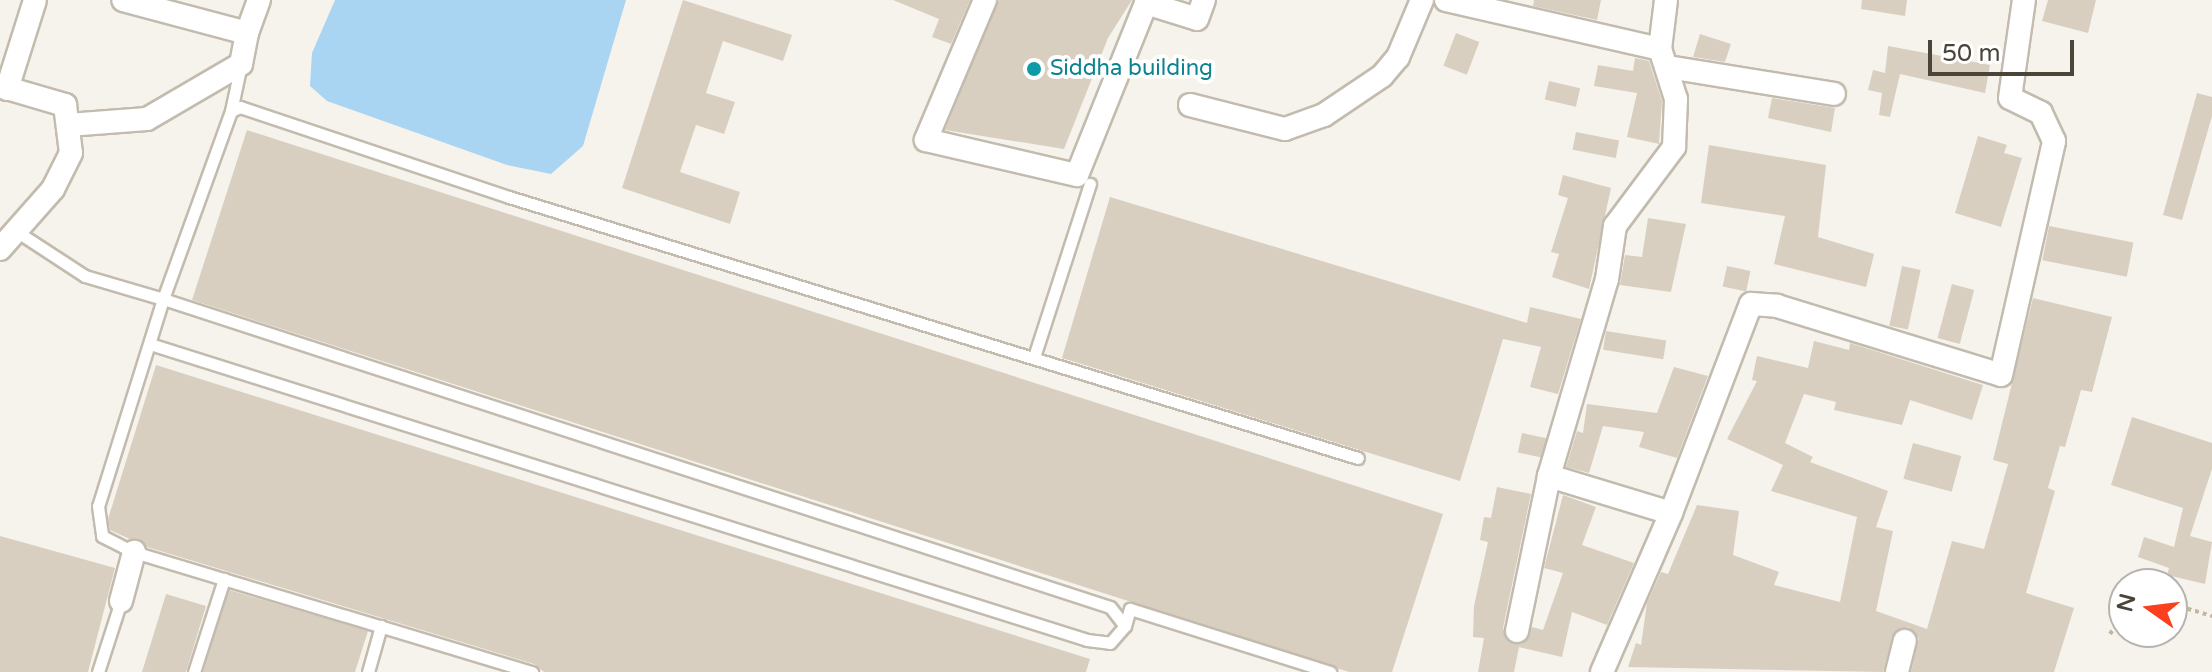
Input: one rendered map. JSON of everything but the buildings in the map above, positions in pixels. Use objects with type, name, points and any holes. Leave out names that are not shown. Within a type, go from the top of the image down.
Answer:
[{"type":"street","points":[[0,249],[8,226],[53,189],[71,153],[65,105],[4,87],[35,0]]},
{"type":"street","points":[[123,0],[247,33]]},
{"type":"street","points":[[68,125],[147,119],[241,64],[247,33],[259,0]]},
{"type":"street","points":[[985,0],[926,140],[1077,175],[1146,3],[1197,19],[1204,0]]},
{"type":"street","points":[[1190,105],[1257,126],[1285,129],[1312,120],[1382,76],[1398,57],[1422,0]]},
{"type":"street","points":[[1446,0],[1664,58],[1834,94]]},
{"type":"street","points":[[1517,631],[1549,476],[1620,212],[1670,160],[1674,147],[1676,99],[1664,58],[1666,0]]},
{"type":"street","points":[[1602,672],[1671,513],[1751,304],[1777,306],[2001,375],[2054,141],[2041,113],[2010,98],[2024,0]]},
{"type":"street","points":[[1549,476],[1671,513]]},
{"type":"street","points":[[121,601],[134,552]]},
{"type":"street","points":[[1897,672],[1905,641]]},
{"type":"lane","points":[[241,64],[231,111],[163,299],[96,519],[102,536],[134,552],[532,672]]},
{"type":"lane","points":[[231,111],[240,107],[509,197],[1358,458]]},
{"type":"lane","points":[[1034,357],[1090,184]]},
{"type":"lane","points":[[8,226],[85,276],[1110,607],[1125,626]]},
{"type":"lane","points":[[150,344],[1087,640],[1110,643],[1125,626],[1130,609],[1330,672]]},
{"type":"lane","points":[[194,672],[224,579]]},
{"type":"lane","points":[[98,672],[121,601]]},
{"type":"lane","points":[[368,672],[381,626]]},
{"type":"path","points":[[2188,609],[2212,616]]},
{"type":"water","points":[[335,0],[626,0],[583,146],[551,174],[507,165],[327,101],[310,86],[312,53]]},
{"type":"place","name":"Siddha building","points":[[1034,69]]}]
